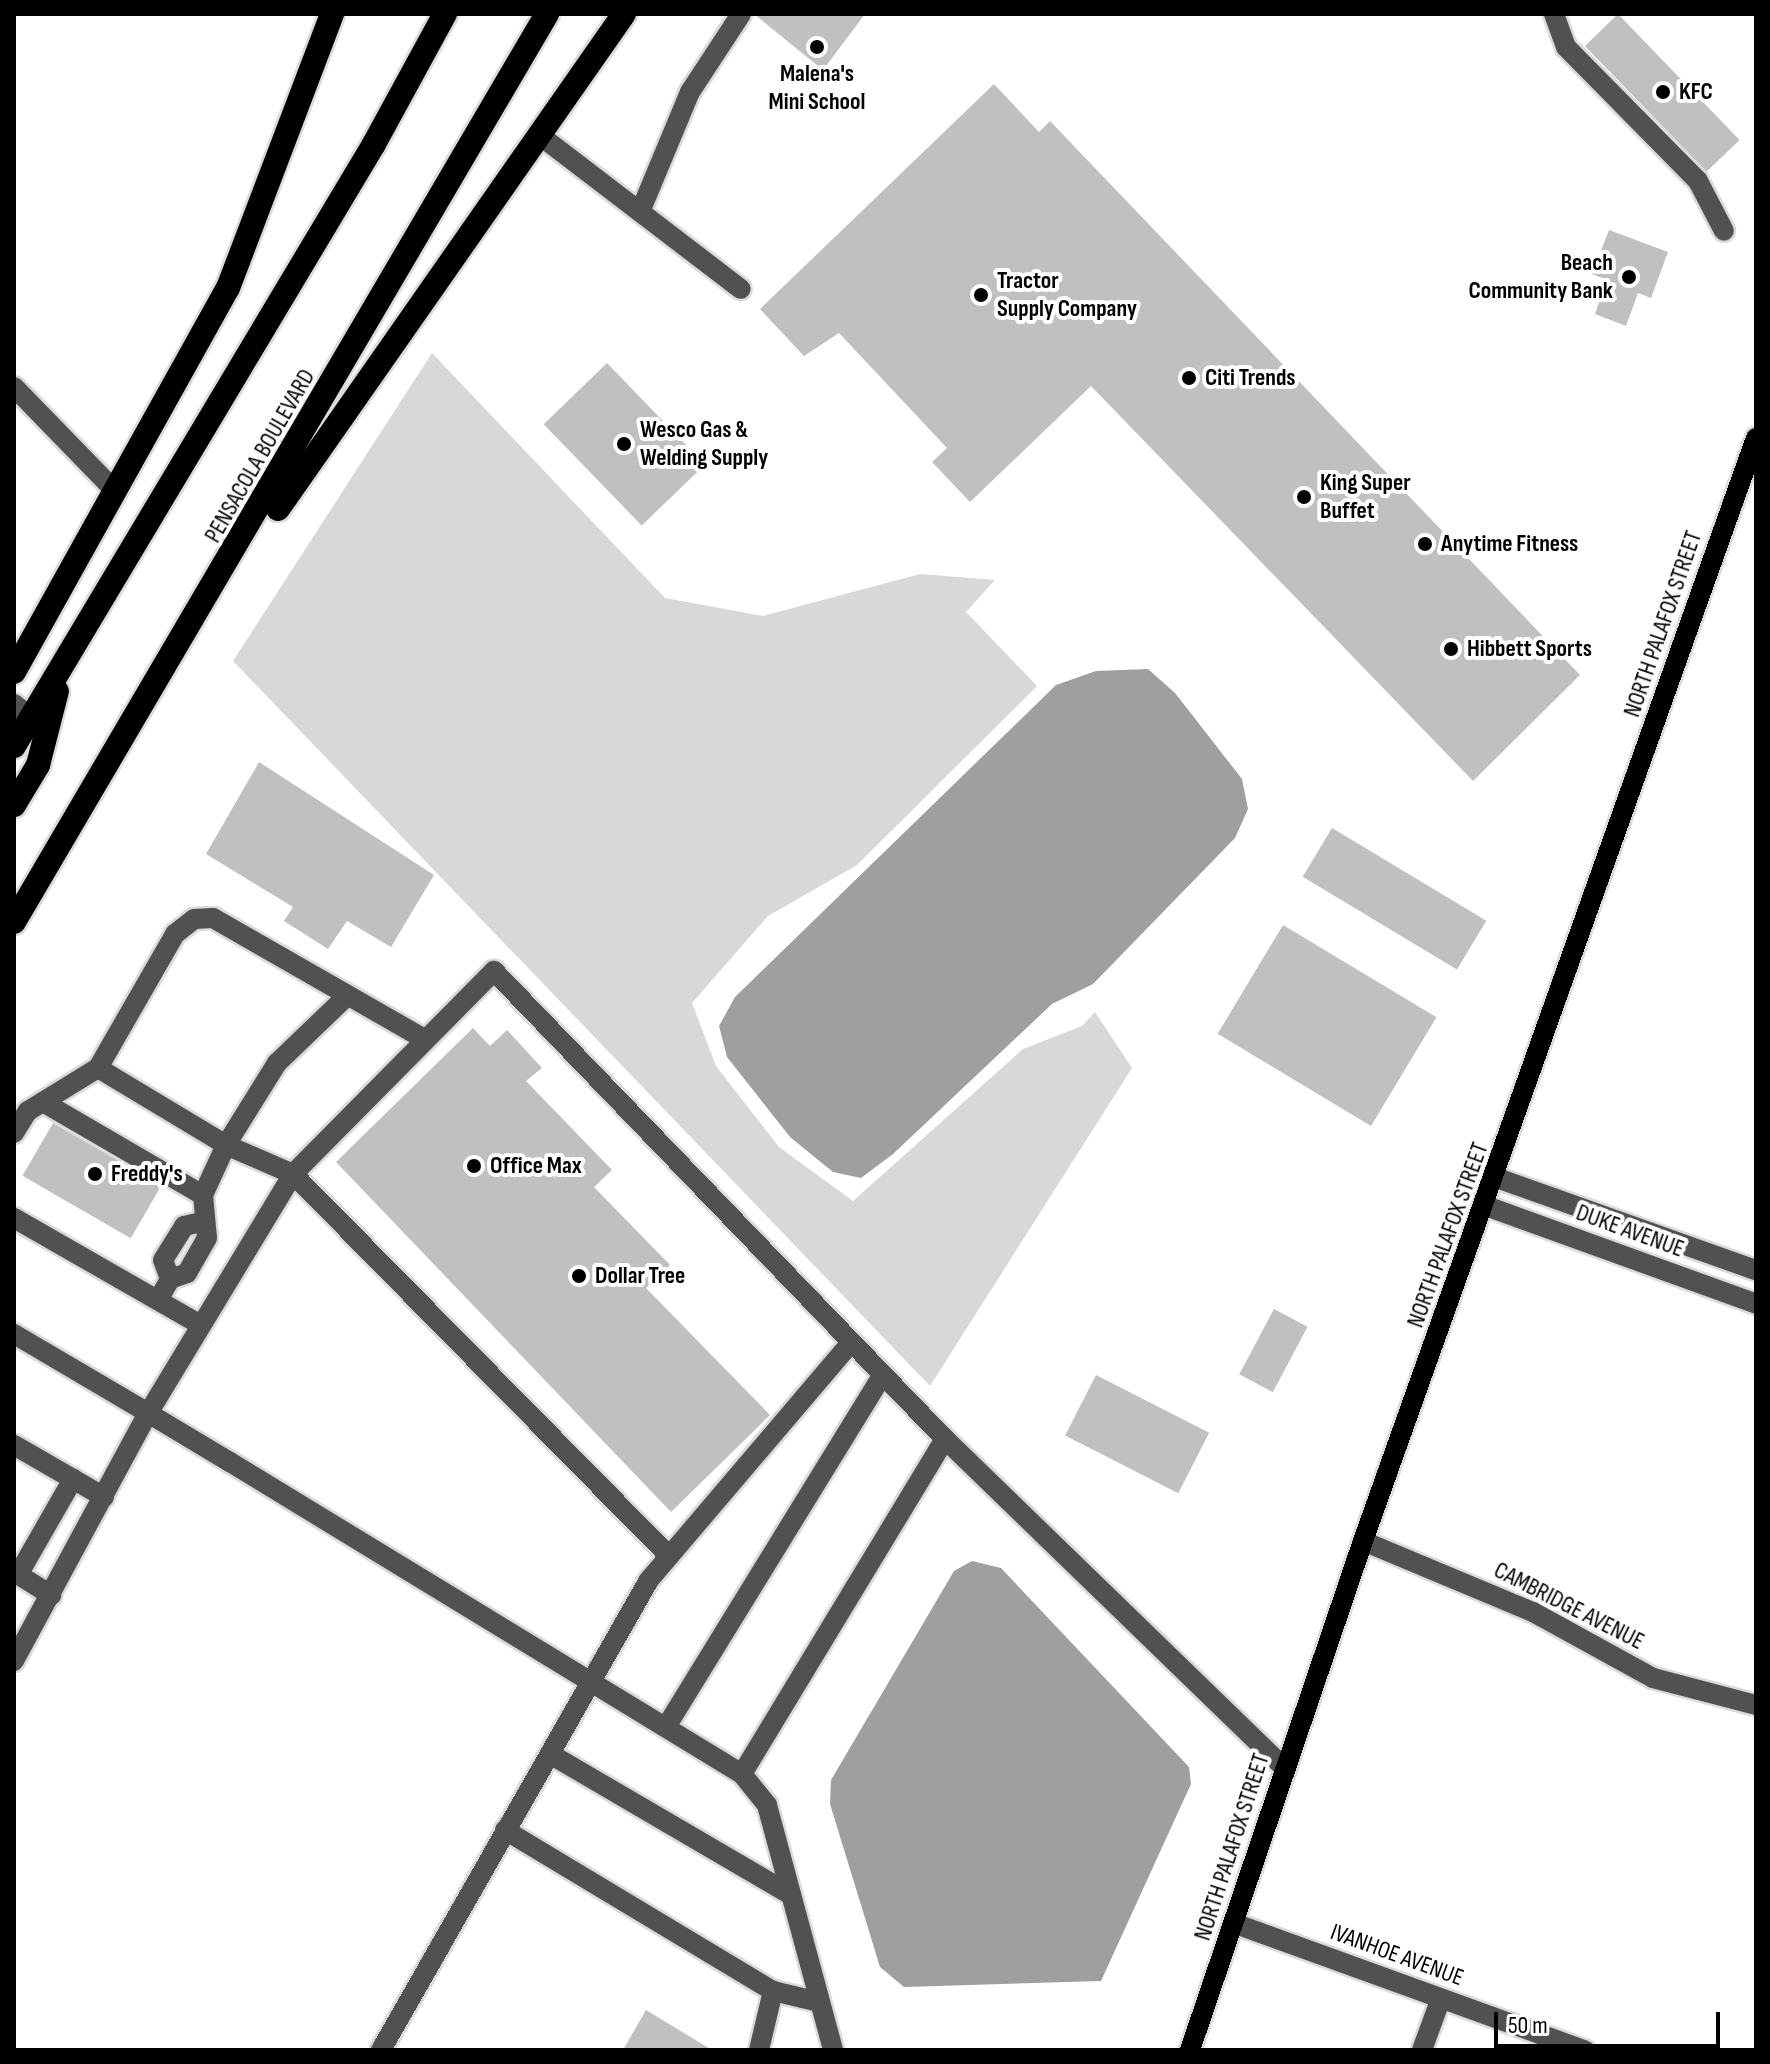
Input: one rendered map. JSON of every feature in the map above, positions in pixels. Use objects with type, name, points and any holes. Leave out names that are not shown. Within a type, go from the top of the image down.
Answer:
[{"type":"highway","points":[[14,672],[228,288],[332,14]]},
{"type":"highway","points":[[14,746],[23,711],[63,665],[366,158],[445,14]]},
{"type":"highway","name":"PENSACOLA BOULEVARD","points":[[14,922],[184,641],[547,14]]},
{"type":"highway","points":[[184,641],[542,137],[624,14]]},
{"type":"highway","points":[[14,805],[38,765],[63,665]]},
{"type":"main road","name":"NORTH PALAFOX STREET","points":[[1190,2050],[1236,1924],[1363,1541],[1497,1178],[1756,438]]},
{"type":"street","points":[[640,212],[690,92],[741,14]]},
{"type":"street","points":[[1554,14],[1566,47],[1698,181],[1724,231]]},
{"type":"street","points":[[542,137],[741,289]]},
{"type":"street","points":[[14,387],[116,492]]},
{"type":"street","points":[[14,1133],[36,1106],[98,1068],[175,934],[194,919],[213,918],[426,1040]]},
{"type":"street","points":[[14,1661],[148,1413],[293,1174],[494,971],[881,1377],[1285,1769]]},
{"type":"street","points":[[158,1300],[170,1279],[187,1273],[207,1238],[201,1222],[203,1195],[226,1145],[277,1063],[348,995]]},
{"type":"street","points":[[98,1068],[226,1145],[293,1174],[669,1556]]},
{"type":"street","points":[[36,1106],[203,1195]]},
{"type":"street","name":"DUKE AVENUE","points":[[1497,1178],[1756,1270]]},
{"type":"street","name":"DUKE AVENUE","points":[[1486,1206],[1756,1304]]},
{"type":"street","points":[[14,1218],[201,1325]]},
{"type":"street","points":[[14,1334],[742,1774],[767,1805],[815,2001],[833,2050]]},
{"type":"street","points":[[381,2050],[591,1681],[669,1556],[850,1344]]},
{"type":"street","points":[[666,1727],[881,1377]]},
{"type":"street","points":[[742,1774],[945,1439]]},
{"type":"street","points":[[14,1445],[104,1497]]},
{"type":"street","points":[[51,1595],[16,1573],[73,1479]]},
{"type":"street","name":"CAMBRIDGE AVENUE","points":[[1363,1541],[1533,1612],[1653,1678],[1756,1705]]},
{"type":"street","points":[[550,1754],[788,1893]]},
{"type":"street","points":[[505,1830],[773,1991],[815,2001]]},
{"type":"street","name":"IVANHOE AVENUE","points":[[1236,1924],[1585,2050]]},
{"type":"street","points":[[759,2050],[773,1991]]},
{"type":"street","points":[[1422,2050],[1441,1998]]},
{"type":"shaded area","points":[[432,353],[665,598],[763,616],[920,574],[995,580],[966,612],[1037,686],[857,865],[768,916],[692,1003],[716,1066],[779,1147],[853,1201],[1023,1049],[1082,1026],[1095,1012],[1132,1068],[930,1386],[233,661]]},
{"type":"shaded area","points":[[1148,669],[1175,693],[1242,779],[1248,809],[1235,838],[1093,984],[1052,1004],[893,1154],[861,1178],[833,1172],[790,1137],[727,1057],[719,1026],[735,997],[1056,685],[1096,671]]},
{"type":"shaded area","points":[[972,1561],[1001,1568],[1189,1767],[1191,1784],[1101,1981],[904,1987],[880,1967],[830,1804],[831,1780],[954,1571]]},
{"type":"building","name":"Malena's Mini School","points":[[754,14],[865,14],[823,70]]},
{"type":"building","name":"KFC","points":[[1618,14],[1740,140],[1706,172],[1585,46]]},
{"type":"building","points":[[994,84],[1039,132],[1050,121],[1580,675],[1473,781],[1091,386],[970,502],[932,462],[947,448],[839,333],[804,356],[760,309]]},
{"type":"building","name":"Beach Community Bank","points":[[1609,230],[1668,252],[1651,298],[1638,293],[1626,326],[1595,314],[1607,280],[1592,274]]},
{"type":"building","name":"Wesco Gas & Welding Supply","points":[[607,363],[705,464],[642,526],[544,424]]},
{"type":"building","points":[[259,762],[434,875],[391,947],[347,921],[328,949],[284,921],[293,907],[206,854]]},
{"type":"building","points":[[1332,828],[1486,921],[1457,970],[1303,877]]},
{"type":"building","points":[[1283,925],[1436,1017],[1371,1126],[1218,1034]]},
{"type":"building","points":[[473,1028],[490,1046],[507,1030],[542,1068],[526,1081],[612,1170],[594,1187],[670,1265],[646,1288],[770,1415],[671,1512],[336,1162]]},
{"type":"building","points":[[53,1123],[161,1186],[131,1238],[22,1176]]},
{"type":"building","points":[[1274,1309],[1308,1327],[1273,1392],[1239,1374]]},
{"type":"building","points":[[1096,1375],[1209,1433],[1178,1493],[1065,1436]]},
{"type":"building","points":[[646,2010],[712,2050],[623,2050]]},
{"type":"place","name":"Malena's Mini School","points":[[817,47]]},
{"type":"place","name":"KFC","points":[[1663,92]]},
{"type":"place","name":"Beach Community Bank","points":[[1629,277]]},
{"type":"place","name":"Tractor Supply Company","points":[[981,295]]},
{"type":"place","name":"Citi Trends","points":[[1189,378]]},
{"type":"place","name":"Wesco Gas & Welding Supply","points":[[624,444]]},
{"type":"place","name":"King Super Buffet","points":[[1304,497]]},
{"type":"place","name":"Anytime Fitness","points":[[1425,544]]},
{"type":"place","name":"Hibbett Sports","points":[[1451,649]]},
{"type":"place","name":"Office Max","points":[[474,1166]]},
{"type":"place","name":"Freddy's","points":[[95,1174]]},
{"type":"place","name":"Dollar Tree","points":[[579,1276]]}]
